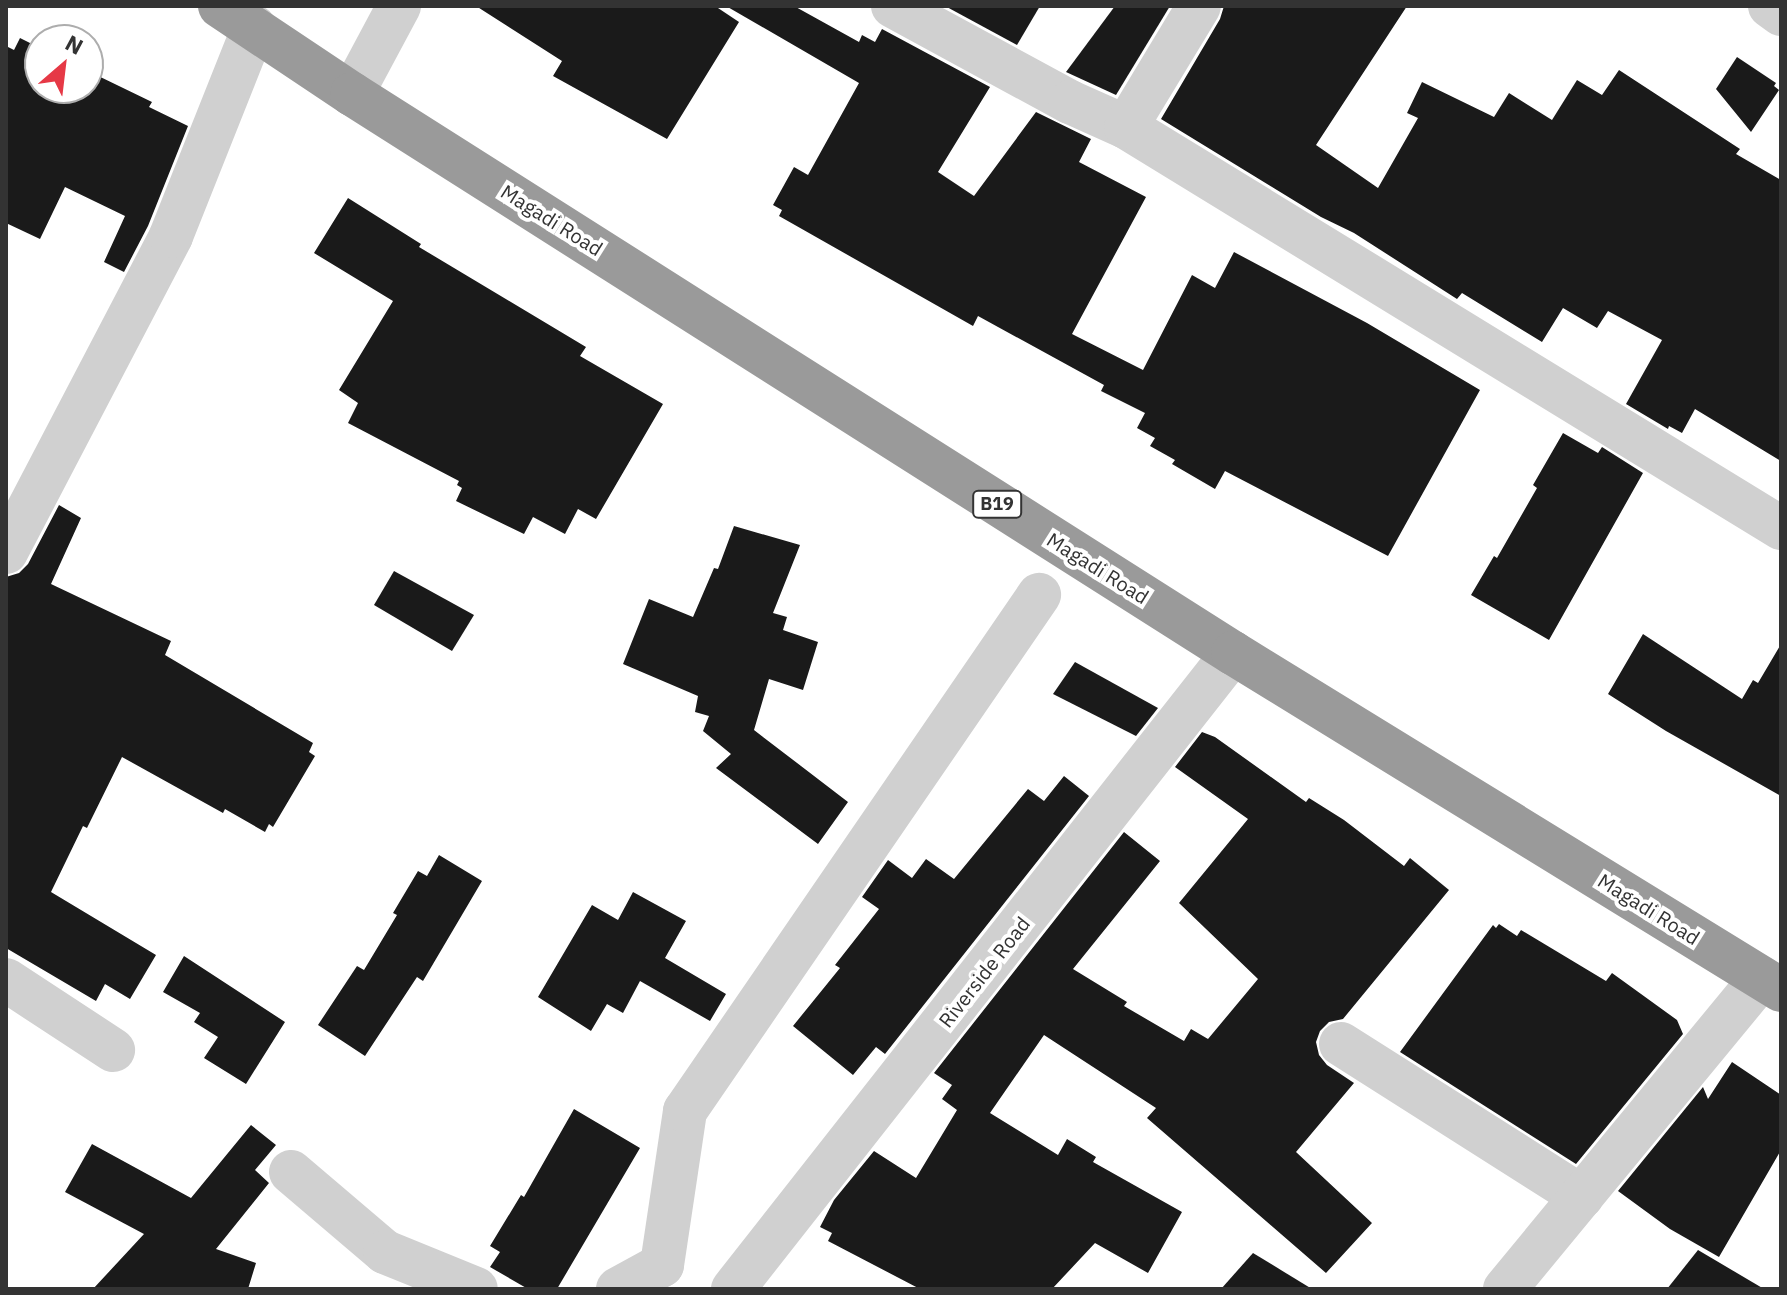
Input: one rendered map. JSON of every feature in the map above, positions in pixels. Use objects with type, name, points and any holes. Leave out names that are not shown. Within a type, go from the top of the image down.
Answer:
[{"type":"highway","name":"Magadi Road","points":[[237,16],[352,94],[1233,653],[1771,984]]},
{"type":"street","points":[[352,94],[399,6]]},
{"type":"street","points":[[893,6],[1070,102],[1126,127],[1781,528]]},
{"type":"street","points":[[1126,127],[1199,6]]},
{"type":"street","points":[[1770,6],[1781,14]]},
{"type":"street","points":[[6,552],[171,236],[237,16]]},
{"type":"street","points":[[618,1289],[662,1265],[685,1111],[1039,595]]},
{"type":"street","name":"Riverside Road","points":[[733,1289],[1233,653]]},
{"type":"street","points":[[6,980],[113,1050]]},
{"type":"street","points":[[1505,1289],[1582,1197],[1771,984]]},
{"type":"street","points":[[1341,1044],[1582,1197]]},
{"type":"street","points":[[291,1172],[385,1252],[476,1289]]},
{"type":"building","points":[[476,6],[715,6],[739,22],[667,139],[553,76],[562,61]]},
{"type":"building","points":[[726,6],[794,6],[859,42],[862,35],[875,42],[882,29],[990,87],[938,172],[974,196],[1036,112],[1091,139],[1079,162],[1146,197],[1072,334],[1143,370],[1192,275],[1215,288],[1234,252],[1367,323],[1480,390],[1388,556],[1225,471],[1215,489],[1172,464],[1175,460],[1150,446],[1155,438],[1137,428],[1145,413],[1101,391],[1104,385],[978,316],[973,326],[779,216],[782,210],[773,205],[794,167],[808,175],[859,83]]},
{"type":"building","points":[[945,6],[1040,6],[1017,45]]},
{"type":"building","points":[[1115,6],[1170,6],[1116,95],[1066,72]]},
{"type":"building","points":[[1224,6],[1407,6],[1316,145],[1378,188],[1418,118],[1407,113],[1422,82],[1494,117],[1509,93],[1552,120],[1577,80],[1602,95],[1619,70],[1740,149],[1736,154],[1781,180],[1781,461],[1695,409],[1682,433],[1669,426],[1668,429],[1626,404],[1662,340],[1608,311],[1597,328],[1563,308],[1542,342],[1462,293],[1457,299],[1354,233],[1321,217],[1161,119],[1220,19]]},
{"type":"building","points":[[20,38],[24,40],[24,104],[104,104],[104,79],[152,102],[149,107],[188,126],[148,226],[124,272],[104,262],[125,216],[65,187],[40,239],[6,223],[6,46],[14,50]]},
{"type":"building","points":[[1737,57],[1776,83],[1774,86],[1779,90],[1751,132],[1716,89]]},
{"type":"building","points":[[348,198],[421,244],[419,247],[586,347],[580,356],[663,404],[596,519],[578,509],[565,534],[533,517],[524,534],[456,501],[462,488],[457,485],[459,481],[348,423],[358,403],[339,390],[393,301],[314,253]]},
{"type":"building","points":[[1563,433],[1598,453],[1602,447],[1643,473],[1549,640],[1471,595],[1494,556],[1497,558],[1537,488],[1533,485]]},
{"type":"building","points":[[59,505],[81,518],[51,584],[171,641],[165,655],[313,743],[309,752],[315,756],[273,827],[269,824],[265,832],[225,809],[223,813],[122,757],[51,892],[156,955],[130,999],[105,984],[96,1001],[6,948],[6,577],[19,573],[28,564]]},
{"type":"building","points":[[734,526],[800,545],[773,613],[787,617],[783,630],[818,642],[803,690],[769,679],[754,730],[848,802],[818,844],[716,768],[731,754],[703,731],[709,716],[695,712],[698,696],[623,664],[649,599],[693,617],[714,568],[718,569]]},
{"type":"building","points":[[394,571],[474,615],[452,651],[374,605]]},
{"type":"building","points":[[1643,634],[1742,699],[1753,680],[1758,683],[1781,644],[1781,796],[1666,731],[1608,694]]},
{"type":"building","points":[[1075,662],[1158,708],[1136,736],[1053,694]]},
{"type":"building","points":[[1202,732],[1215,737],[1306,802],[1309,798],[1344,820],[1404,866],[1410,858],[1449,890],[1343,1019],[1329,1022],[1320,1031],[1316,1042],[1319,1055],[1327,1065],[1354,1083],[1296,1152],[1372,1223],[1326,1273],[1147,1118],[1156,1108],[1044,1035],[990,1113],[1058,1155],[1067,1139],[1096,1157],[1093,1162],[1182,1212],[1148,1273],[1095,1243],[1052,1289],[920,1289],[828,1241],[832,1233],[820,1227],[834,1200],[874,1151],[916,1178],[957,1110],[942,1099],[952,1085],[934,1073],[1124,832],[1160,861],[1073,969],[1127,1002],[1124,1006],[1184,1041],[1191,1029],[1208,1039],[1258,979],[1179,903],[1248,819],[1175,767]]},
{"type":"building","points":[[1064,776],[1089,796],[885,1054],[876,1047],[853,1075],[793,1026],[840,968],[835,965],[879,909],[862,897],[888,860],[912,878],[926,859],[954,879],[1028,789],[1044,801]]},
{"type":"building","points":[[439,855],[482,881],[423,981],[417,977],[365,1056],[318,1025],[357,966],[364,970],[397,915],[393,913],[418,871],[427,876]]},
{"type":"building","points":[[633,892],[686,921],[665,958],[726,994],[710,1021],[640,981],[623,1013],[607,1004],[591,1031],[538,997],[592,905],[618,920]]},
{"type":"building","points":[[1499,924],[1517,936],[1521,930],[1606,981],[1612,973],[1677,1020],[1683,1034],[1576,1164],[1400,1052],[1493,925],[1496,928]]},
{"type":"building","points":[[184,956],[285,1022],[246,1084],[204,1058],[218,1037],[194,1022],[200,1013],[163,992]]},
{"type":"building","points":[[1732,1062],[1781,1095],[1781,1150],[1719,1257],[1670,1229],[1618,1191],[1703,1087],[1708,1099]]},
{"type":"building","points":[[574,1109],[640,1148],[557,1289],[528,1289],[490,1267],[500,1252],[490,1246],[521,1195],[524,1197]]},
{"type":"building","points":[[251,1125],[276,1145],[255,1170],[269,1183],[216,1249],[256,1263],[248,1289],[93,1289],[144,1234],[65,1192],[92,1144],[191,1198]]},
{"type":"building","points":[[1698,1250],[1764,1289],[1667,1289]]},
{"type":"building","points":[[1253,1253],[1312,1289],[1221,1289]]}]
